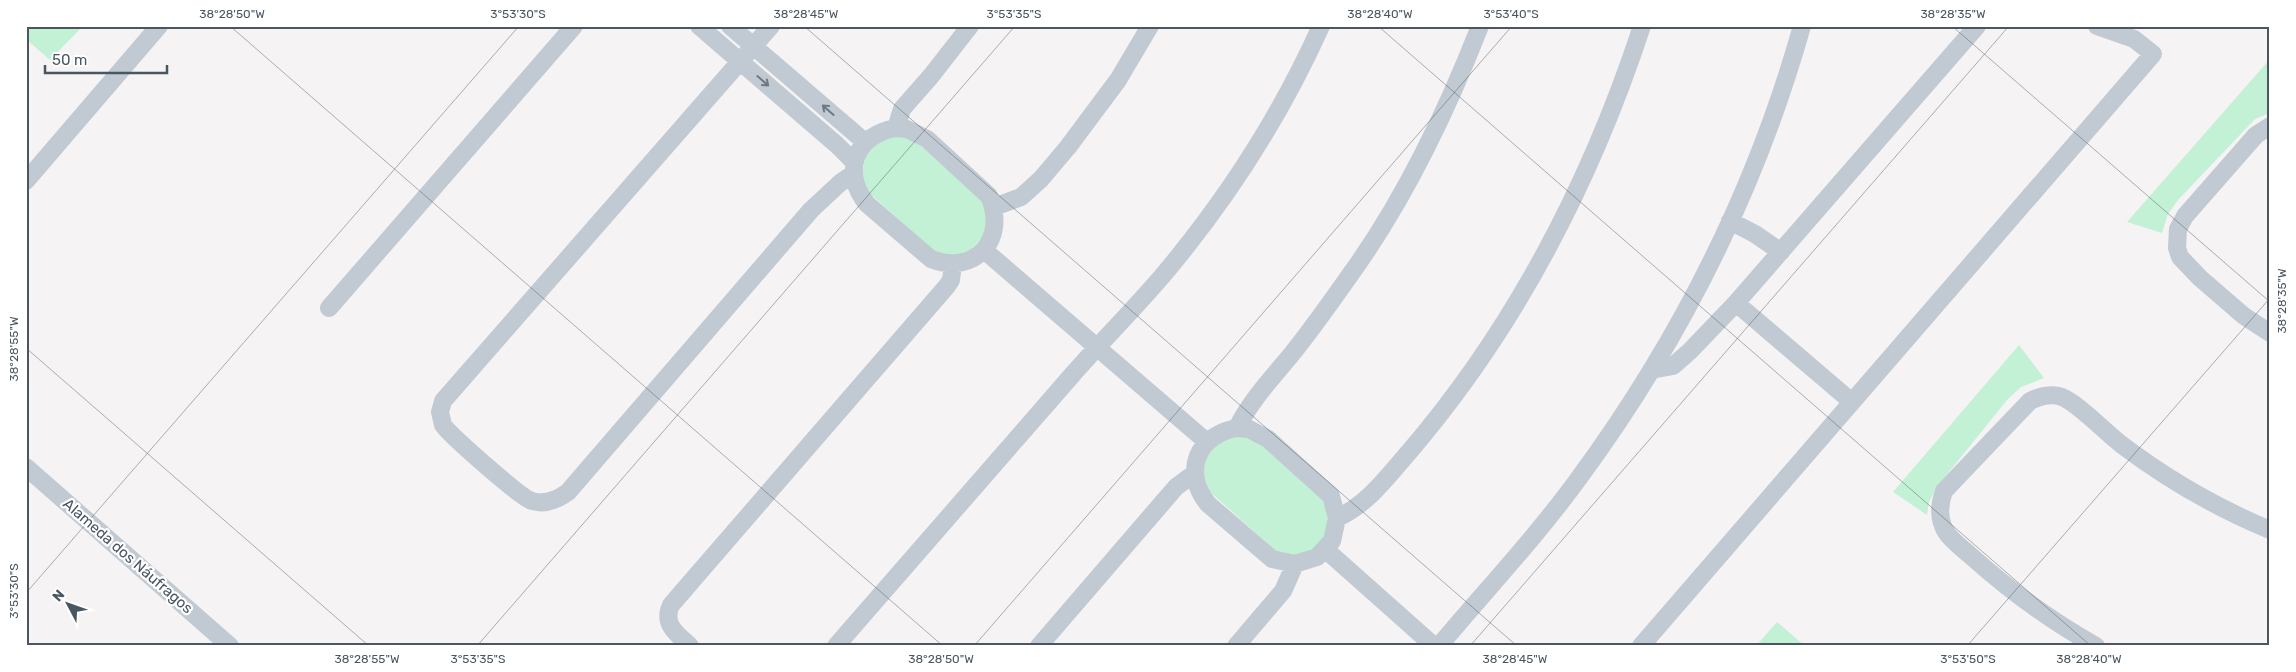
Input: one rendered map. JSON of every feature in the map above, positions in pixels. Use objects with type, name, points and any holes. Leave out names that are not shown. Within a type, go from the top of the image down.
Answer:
[{"type":"street","points":[[26,182],[159,26]]},
{"type":"street","points":[[328,308],[574,26]]},
{"type":"street","points":[[700,26],[740,61],[837,145],[854,168],[855,185],[867,204],[930,259],[942,264],[953,264],[975,258],[984,250],[994,230],[994,207],[989,196],[927,139],[907,129],[896,128],[874,134],[865,142],[854,168],[811,210],[568,492],[561,497],[545,502],[524,498],[446,430],[440,412],[443,400],[740,61],[753,46],[771,26]]},
{"type":"street","points":[[730,26],[865,142]]},
{"type":"street","points":[[896,128],[902,110],[970,26]]},
{"type":"street","points":[[994,207],[1021,197],[1041,179],[1068,147],[1118,80],[1150,26]]},
{"type":"street","points":[[836,646],[1096,347],[1164,274],[1224,197],[1276,115],[1321,26]]},
{"type":"street","points":[[1237,428],[1247,408],[1322,314],[1380,230],[1430,141],[1450,99],[1480,26]]},
{"type":"street","points":[[1338,518],[1358,506],[1384,482],[1420,439],[1476,364],[1517,302],[1549,245],[1591,160],[1610,115],[1642,26]]},
{"type":"street","points":[[1439,646],[1563,499],[1608,438],[1652,370],[1688,308],[1730,221],[1771,122],[1802,26]]},
{"type":"street","points":[[1652,370],[1673,366],[1736,303],[1977,26]]},
{"type":"street","points":[[1641,646],[2153,54],[2134,39],[2097,26]]},
{"type":"street","points":[[2270,126],[2256,135],[2185,216],[2176,239],[2180,257],[2200,278],[2229,304],[2270,333]]},
{"type":"street","points":[[1730,221],[1755,234],[1781,252]]},
{"type":"street","points":[[984,250],[1206,442]]},
{"type":"street","points":[[690,646],[670,626],[668,616],[671,605],[947,286],[951,280],[953,264]]},
{"type":"street","points":[[1736,303],[1852,402]]},
{"type":"street","points":[[2096,646],[2052,619],[1984,567],[1951,539],[1942,524],[1940,507],[1944,491],[2030,401],[2045,395],[2064,398],[2072,402],[2127,449],[2180,485],[2214,504],[2270,530]]},
{"type":"street","points":[[1237,428],[1249,429],[1268,439],[1331,496],[1338,518],[1334,535],[1326,550],[1306,562],[1295,564],[1272,559],[1208,504],[1197,485],[1195,474],[1196,462],[1206,442],[1226,430],[1237,428]]},
{"type":"street","name":"Alameda dos Náufragos","points":[[26,467],[230,646]]},
{"type":"street","points":[[1039,646],[1176,488],[1195,474]]},
{"type":"street","points":[[1326,550],[1434,646]]},
{"type":"street","points":[[1236,646],[1283,591],[1295,564]]},
{"type":"green space","points":[[26,26],[83,26],[50,60],[26,39]]},
{"type":"green space","points":[[2270,59],[2270,113],[2255,119],[2178,200],[2168,214],[2162,233],[2127,222]]},
{"type":"green space","points":[[896,136],[905,137],[921,146],[982,201],[987,219],[983,237],[970,250],[953,256],[935,252],[867,191],[862,173],[866,155],[878,142]]},
{"type":"green space","points":[[2019,345],[2044,378],[2021,387],[2007,400],[1936,488],[1929,502],[1927,515],[1893,492]]},
{"type":"green space","points":[[1238,436],[1247,437],[1263,446],[1323,501],[1329,519],[1325,537],[1312,550],[1295,556],[1277,552],[1209,491],[1203,473],[1207,455],[1220,442]]},
{"type":"green space","points":[[1777,622],[1805,646],[1756,646]]}]
